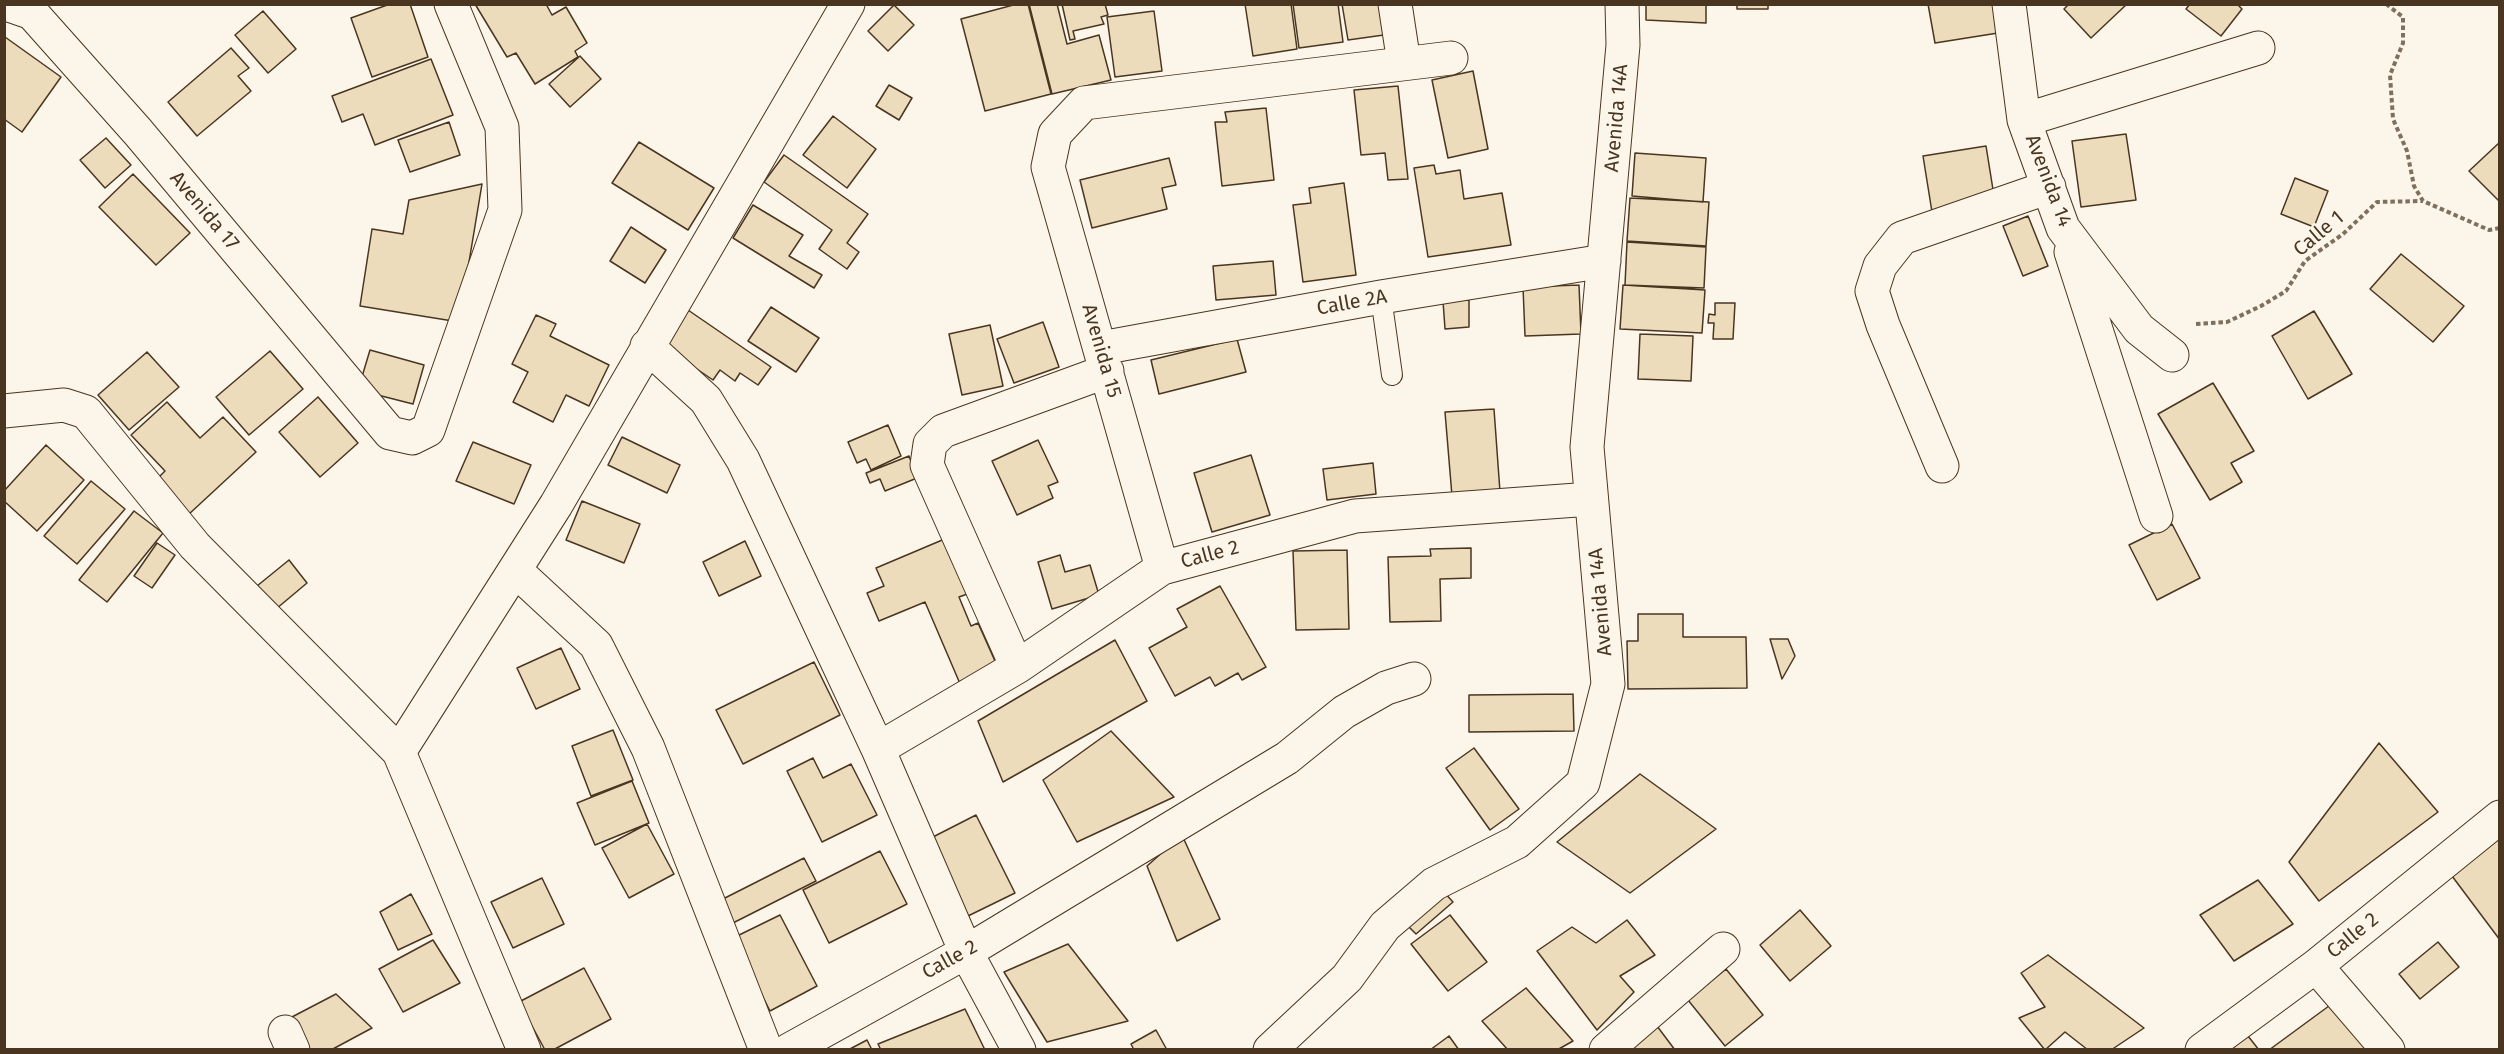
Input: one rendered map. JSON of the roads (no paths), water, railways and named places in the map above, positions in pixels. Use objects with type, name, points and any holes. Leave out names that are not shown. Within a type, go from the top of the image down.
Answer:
[{"type":"street","name":"Avenida 17","points":[[6,4],[32,13],[138,132],[390,433],[412,438],[428,430],[505,210],[502,127],[451,4]]},
{"type":"street","points":[[399,753],[515,570],[848,4]]},
{"type":"street","points":[[1395,4],[1404,63],[1451,58]]},
{"type":"street","name":"Avenida 14A","points":[[1270,1050],[1304,1039],[1385,927],[1434,884],[1517,842],[1583,783],[1608,684],[1587,447],[1623,45],[1622,4]]},
{"type":"street","name":"Avenida 14","points":[[2008,4],[2024,120],[2063,228],[2139,329],[2172,355]]},
{"type":"street","points":[[2024,120],[2258,48]]},
{"type":"street","name":"Avenida 15","points":[[1162,568],[1048,167],[1054,134],[1084,103],[1404,63]]},
{"type":"street","points":[[1942,466],[1883,325],[1872,291],[1880,266],[1902,238],[2049,187]]},
{"type":"street","points":[[2063,228],[2156,516]]},
{"type":"street","name":"Calle 2A","points":[[1017,667],[927,465],[930,444],[943,431],[1104,360],[1381,297],[1604,261]]},
{"type":"street","points":[[647,346],[706,400],[743,460],[878,749],[966,952],[1019,1050]]},
{"type":"street","points":[[4,411],[64,405],[86,411],[195,546],[399,753],[524,1050]]},
{"type":"street","name":"Calle 2","points":[[878,749],[1017,667],[1162,568],[1355,516],[1591,498]]},
{"type":"street","points":[[515,570],[596,645],[648,748],[766,1050]]},
{"type":"street","name":"Calle 2","points":[[789,1050],[966,952],[1287,758],[1344,712],[1386,688],[1414,679]]},
{"type":"street","name":"Calle 2","points":[[2202,1050],[2316,966],[2499,817]]},
{"type":"street","points":[[1606,1050],[1723,949]]},
{"type":"street","points":[[2316,966],[2388,1050]]},
{"type":"lane","points":[[1381,297],[1392,375]]}]
